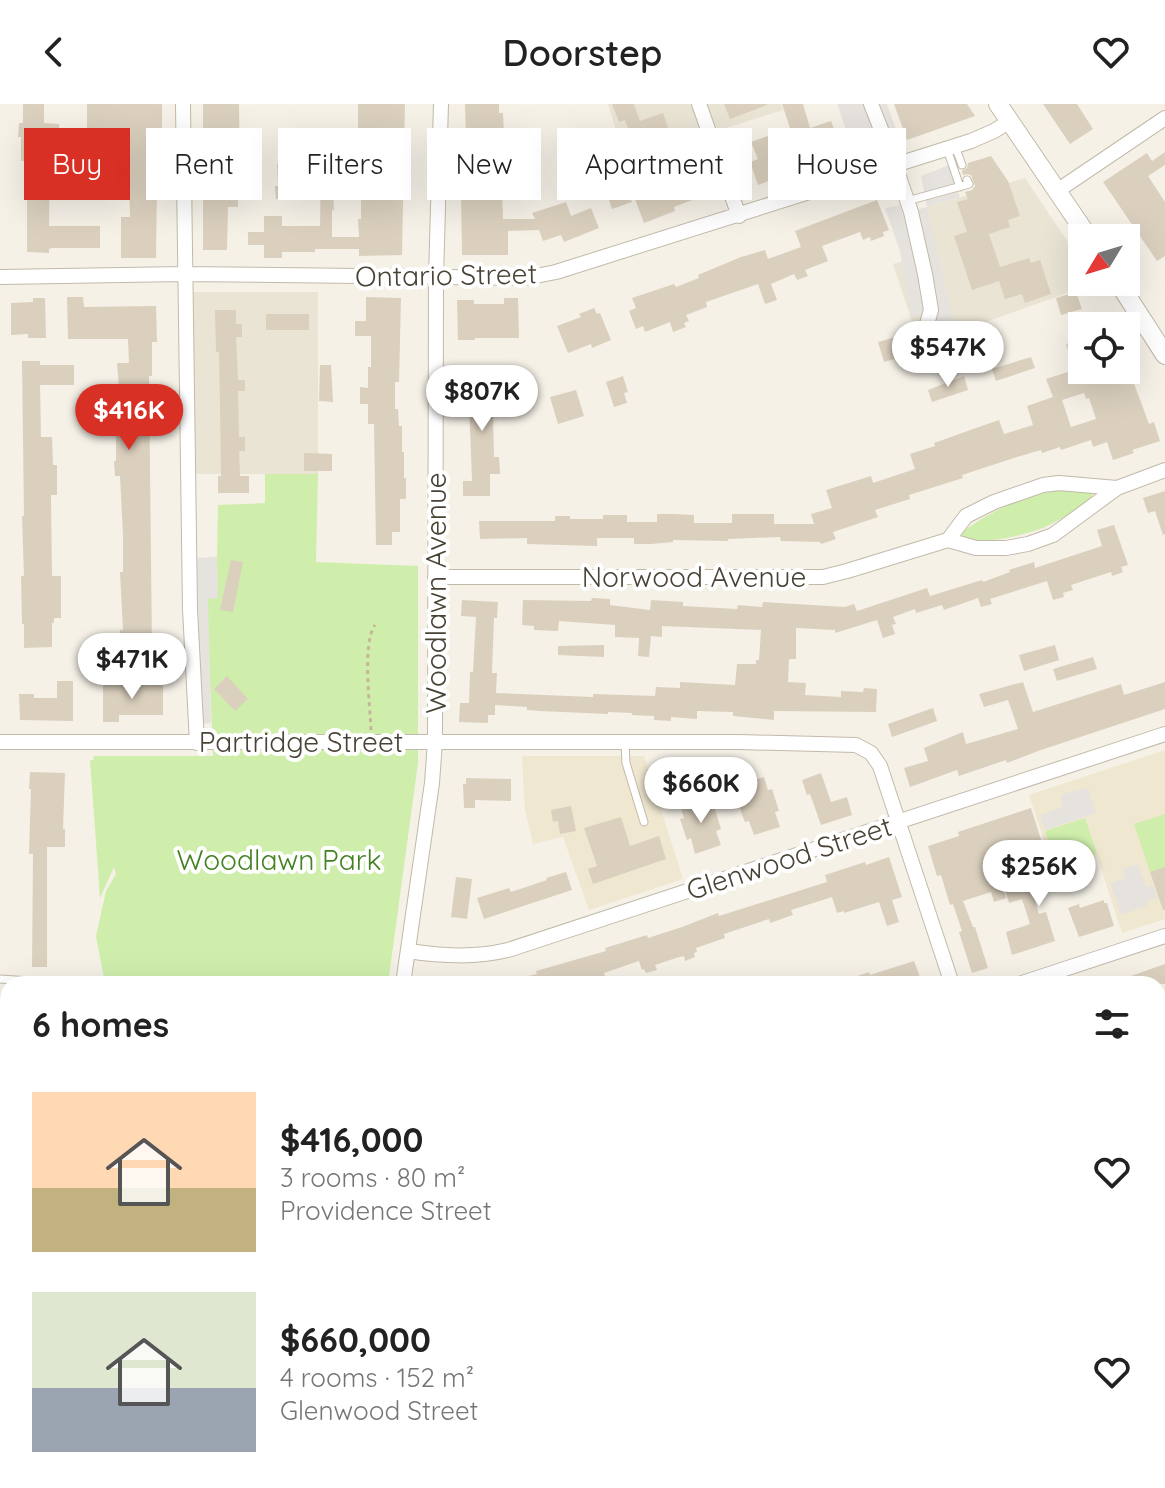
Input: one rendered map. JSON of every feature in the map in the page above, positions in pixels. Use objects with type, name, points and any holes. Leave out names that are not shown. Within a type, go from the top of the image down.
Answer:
[{"type":"street","points":[[183,104],[190,609],[197,743]]},
{"type":"street","name":"Woodlawn Avenue","points":[[404,976],[435,742],[436,277],[441,104]]},
{"type":"street","points":[[699,104],[739,216]]},
{"type":"street","points":[[871,104],[880,128]]},
{"type":"street","points":[[998,104],[1079,224]]},
{"type":"street","points":[[1057,191],[1165,118]]},
{"type":"street","name":"Ontario Street","points":[[906,161],[989,133],[1010,121]]},
{"type":"street","points":[[906,198],[931,310],[925,331]]},
{"type":"street","name":"Ontario Street","points":[[0,277],[184,274],[526,278],[556,272],[788,200]]},
{"type":"street","points":[[1127,296],[1165,355]]},
{"type":"street","name":"Norwood Avenue","points":[[435,577],[823,577],[948,540],[976,548],[1028,544],[1053,535],[1117,488],[1165,470]]},
{"type":"street","name":"Norwood Avenue","points":[[948,540],[966,516],[994,502],[1043,485],[1059,483],[1117,488]]},
{"type":"street","name":"Glenwood Street","points":[[408,951],[463,956],[508,950],[1165,734]]},
{"type":"street","name":"Partridge Street","points":[[0,742],[842,743],[860,746],[875,758],[899,822]]},
{"type":"street","points":[[899,822],[949,976]]},
{"type":"street","points":[[1043,976],[1165,936]]},
{"type":"lane","points":[[951,147],[962,165]]},
{"type":"lane","points":[[951,147],[960,187]]},
{"type":"lane","points":[[907,201],[969,184],[967,180]]},
{"type":"lane","points":[[625,742],[626,763],[644,822]]},
{"type":"path","points":[[371,742],[368,647],[370,632],[375,625]]},
{"type":"shaded area","points":[[608,104],[781,104],[783,110],[726,128],[615,128]]},
{"type":"shaded area","points":[[837,104],[887,104],[896,128],[846,128]]},
{"type":"shaded area","points":[[949,165],[960,197],[927,207],[921,176]]},
{"type":"shaded area","points":[[1025,178],[1068,242],[1068,293],[980,324],[930,375],[893,264],[926,254],[914,211]]},
{"type":"shaded area","points":[[900,205],[915,257],[914,211],[927,207],[957,339],[930,350],[920,315],[911,318],[900,251],[885,208]]},
{"type":"shaded area","points":[[193,292],[318,292],[318,474],[193,474]]},
{"type":"shaded area","points":[[217,557],[218,598],[208,599],[211,723],[201,724],[197,558]]},
{"type":"shaded area","points":[[1165,750],[1165,919],[1122,933],[1097,856],[1054,870],[1029,795]]},
{"type":"shaded area","points":[[522,756],[644,756],[683,879],[589,910],[563,837],[533,844],[525,810]]},
{"type":"shaded area","points":[[1087,787],[1096,813],[1045,830],[1040,815],[1063,807],[1060,795]]},
{"type":"shaded area","points":[[1138,864],[1146,887],[1153,885],[1157,898],[1146,902],[1147,906],[1121,915],[1110,883],[1125,878],[1122,869]]},
{"type":"green space","name":"Woodlawn Park","points":[[265,474],[318,474],[316,562],[418,566],[418,763],[389,976],[104,976],[96,936],[106,891],[116,874],[114,867],[100,898],[90,760],[94,760],[93,756],[213,756],[205,558],[217,557],[218,505],[265,503]]},
{"type":"green space","points":[[1071,489],[1090,490],[1093,494],[1091,499],[1047,526],[1017,536],[991,540],[969,539],[961,535],[975,523],[1014,503]]},
{"type":"green space","points":[[1165,814],[1165,867],[1150,872],[1134,824]]},
{"type":"green space","points":[[1085,818],[1097,853],[1057,866],[1045,831]]},
{"type":"building","points":[[23,104],[44,104],[44,123],[59,124],[59,128],[24,128],[24,161],[21,161],[21,137],[18,137],[19,123],[23,123]]},
{"type":"building","points":[[87,104],[162,104],[162,128],[146,128],[146,200],[157,200],[156,258],[121,258],[121,217],[130,217],[130,128],[87,128]]},
{"type":"building","points":[[203,104],[239,104],[239,128],[203,128]]},
{"type":"building","points":[[358,104],[405,104],[405,128],[358,128]]},
{"type":"building","points":[[465,104],[499,104],[504,128],[466,128]]},
{"type":"building","points":[[612,104],[634,104],[640,121],[663,113],[668,128],[628,128],[625,120],[619,122]]},
{"type":"building","points":[[724,104],[767,104],[767,105],[730,119]]},
{"type":"building","points":[[782,104],[803,104],[810,128],[790,128]]},
{"type":"building","points":[[894,104],[967,104],[975,116],[907,140],[906,128],[903,128]]},
{"type":"building","points":[[1043,104],[1077,104],[1093,129],[1070,144]]},
{"type":"building","points":[[831,121],[834,128],[810,128]]},
{"type":"building","points":[[768,136],[768,181],[758,185],[752,168],[752,161],[758,159],[752,142]]},
{"type":"building","points":[[1165,152],[1165,165],[1148,176],[1165,202],[1165,256],[1157,261],[1140,236],[1140,224],[1132,224],[1103,182],[1147,153],[1152,161]]},
{"type":"building","points":[[991,156],[1008,181],[1020,216],[1008,220],[1010,227],[989,234],[1000,267],[1029,258],[1031,263],[1040,260],[1051,294],[1025,303],[1022,294],[1005,299],[999,281],[972,290],[954,236],[967,232],[957,202],[968,199],[965,192],[975,186],[971,175],[963,175],[962,171],[968,163]]},
{"type":"building","points":[[27,200],[49,200],[49,226],[100,226],[100,248],[52,248],[49,253],[27,252]]},
{"type":"building","points":[[203,200],[238,200],[238,207],[228,207],[227,250],[203,250]]},
{"type":"building","points":[[320,200],[334,200],[332,237],[359,237],[358,219],[361,219],[361,200],[403,200],[402,255],[359,256],[359,249],[315,249],[315,252],[282,252],[282,258],[264,258],[264,245],[248,245],[248,232],[264,232],[264,216],[282,216],[282,226],[320,226]]},
{"type":"building","points":[[461,200],[502,200],[503,219],[535,219],[532,213],[566,202],[571,216],[591,208],[599,228],[564,242],[561,235],[543,241],[539,230],[508,231],[508,255],[462,255]]},
{"type":"building","points":[[609,200],[631,200],[632,202],[612,209]]},
{"type":"building","points":[[635,200],[692,200],[674,207],[675,211],[644,223]]},
{"type":"building","points":[[877,200],[889,230],[883,232],[884,236],[871,241],[870,237],[863,240],[860,232],[822,246],[828,261],[805,270],[808,276],[797,280],[794,274],[771,284],[777,300],[765,304],[758,284],[706,302],[707,307],[686,315],[689,321],[684,323],[686,327],[673,332],[670,322],[645,332],[643,326],[636,329],[629,311],[636,308],[632,298],[674,284],[676,287],[741,257],[765,250],[768,259],[801,247],[795,231]]},
{"type":"building","points":[[1068,294],[1077,296],[1082,309],[1061,315],[1056,298]]},
{"type":"building","points":[[67,297],[83,297],[84,307],[156,306],[157,342],[152,342],[152,376],[149,376],[152,649],[120,650],[120,630],[123,630],[120,572],[123,572],[123,535],[120,476],[115,476],[114,461],[116,435],[124,435],[117,363],[129,363],[128,339],[68,339]]},
{"type":"building","points":[[366,297],[401,298],[399,382],[395,382],[395,409],[398,409],[399,426],[402,426],[406,499],[400,499],[400,532],[392,532],[392,545],[376,545],[374,424],[368,424],[368,404],[360,404],[360,387],[368,388],[371,336],[355,336],[355,321],[366,321]]},
{"type":"building","points":[[33,298],[45,298],[46,338],[28,338],[28,334],[11,335],[11,303],[33,302]]},
{"type":"building","points":[[504,298],[518,298],[519,338],[458,340],[457,300],[474,300],[474,304],[504,304]]},
{"type":"building","points":[[594,308],[597,314],[600,313],[611,340],[568,353],[557,326],[581,317],[579,314]]},
{"type":"building","points":[[215,310],[236,310],[236,324],[242,324],[242,337],[236,337],[238,380],[245,380],[245,391],[238,391],[239,437],[245,437],[245,451],[239,451],[240,476],[249,476],[249,493],[218,493],[218,476],[221,476],[220,407]]},
{"type":"building","points":[[266,314],[309,314],[309,330],[266,330]]},
{"type":"building","points":[[903,335],[909,355],[884,362],[878,342]]},
{"type":"building","points":[[1031,357],[1035,368],[996,381],[992,369]]},
{"type":"building","points":[[22,361],[40,361],[40,365],[74,365],[74,385],[40,385],[41,437],[52,437],[53,465],[57,465],[57,495],[51,495],[52,576],[61,576],[61,618],[54,618],[52,623],[52,647],[24,648],[21,576],[24,576]]},
{"type":"building","points":[[320,365],[331,365],[333,402],[319,401]]},
{"type":"building","points":[[471,368],[494,368],[494,457],[499,457],[500,474],[490,474],[490,496],[463,496],[463,481],[472,481]]},
{"type":"building","points":[[1068,372],[1068,384],[1134,384],[1149,424],[1154,422],[1160,441],[1113,460],[1107,442],[1093,447],[1091,440],[1061,450],[1060,447],[1042,453],[1041,450],[1017,457],[875,510],[878,517],[833,532],[836,539],[821,544],[781,541],[780,537],[728,541],[673,540],[651,544],[634,544],[634,538],[597,538],[597,546],[527,544],[527,538],[480,539],[479,521],[555,521],[555,516],[603,519],[603,515],[627,515],[627,522],[657,522],[657,514],[673,514],[694,515],[694,523],[732,523],[732,514],[774,514],[774,524],[814,524],[811,514],[832,508],[826,490],[871,476],[873,483],[915,469],[910,454],[999,420],[1004,434],[1033,425],[1027,406],[1053,397],[1046,379]],"holes":[[[1084,393],[1086,399],[1089,398],[1096,419],[1071,427],[1062,400]]]},
{"type":"building","points":[[623,376],[628,392],[624,393],[627,403],[614,407],[606,382]]},
{"type":"building","points":[[964,376],[968,390],[932,402],[928,390]]},
{"type":"building","points":[[576,390],[584,416],[558,424],[550,397]]},
{"type":"building","points":[[304,453],[332,454],[332,471],[304,471]]},
{"type":"building","points":[[1165,491],[1163,535],[1155,511],[1148,513],[1143,498]]},
{"type":"building","points":[[1114,525],[1128,565],[1121,567],[1123,572],[1112,576],[1111,572],[1071,585],[1073,590],[1063,593],[1064,597],[1053,600],[1047,581],[990,599],[992,604],[981,607],[978,598],[944,610],[942,605],[916,613],[915,609],[893,617],[895,634],[883,638],[877,620],[835,633],[835,630],[796,628],[796,659],[789,659],[788,682],[806,683],[805,695],[841,697],[841,691],[877,689],[876,712],[774,711],[774,720],[733,716],[733,712],[697,711],[697,719],[671,717],[671,721],[654,720],[654,716],[632,713],[540,711],[495,705],[495,715],[488,715],[488,723],[459,722],[460,703],[469,703],[476,617],[461,616],[462,600],[498,602],[497,618],[494,618],[492,673],[497,673],[496,693],[655,696],[656,687],[680,688],[680,682],[735,685],[737,664],[756,664],[759,660],[761,630],[662,626],[662,637],[651,636],[649,657],[638,656],[639,638],[615,637],[615,625],[559,621],[558,631],[534,630],[534,626],[522,625],[523,600],[610,599],[610,605],[650,610],[651,600],[683,602],[683,606],[737,609],[738,605],[762,607],[763,602],[845,607],[854,604],[857,611],[927,588],[930,596],[983,582],[1034,562],[1035,568],[1102,546],[1097,530]]},
{"type":"building","points":[[231,560],[243,562],[233,612],[220,610]]},
{"type":"building","points":[[604,645],[604,657],[558,655],[558,646]]},
{"type":"building","points":[[1055,645],[1059,660],[1024,671],[1019,655]]},
{"type":"building","points":[[1093,657],[1097,669],[1057,681],[1053,669]]},
{"type":"building","points":[[227,676],[248,699],[235,711],[214,689]]},
{"type":"building","points":[[57,681],[73,681],[73,721],[20,720],[19,694],[34,694],[34,698],[57,698]]},
{"type":"building","points":[[1023,682],[1033,712],[1121,684],[1124,695],[1165,682],[1165,709],[1007,763],[1006,760],[959,776],[957,770],[910,787],[904,768],[928,761],[924,748],[963,732],[966,744],[1018,729],[1008,700],[984,707],[979,694]]},
{"type":"building","points":[[103,685],[163,685],[163,715],[119,715],[119,722],[103,722]]},
{"type":"building","points":[[933,708],[937,721],[892,737],[888,724]]},
{"type":"building","points":[[30,772],[65,773],[65,847],[47,847],[47,967],[32,967]]},
{"type":"building","points":[[821,773],[831,802],[847,797],[852,815],[821,825],[802,780]]},
{"type":"building","points":[[764,777],[768,790],[772,789],[780,827],[754,835],[749,821],[745,822],[742,815],[738,785]]},
{"type":"building","points":[[466,778],[511,779],[511,801],[475,800],[475,808],[464,808],[463,784],[466,784]]},
{"type":"building","points":[[705,796],[709,808],[714,806],[721,829],[716,831],[721,845],[695,854],[691,838],[687,840],[680,819],[684,818],[680,804]]},
{"type":"building","points":[[571,806],[576,831],[560,834],[558,821],[553,822],[551,810]]},
{"type":"building","points":[[1031,808],[1044,849],[995,865],[1006,898],[994,902],[991,892],[963,901],[988,968],[972,973],[953,904],[950,905],[941,875],[937,876],[928,846],[959,836],[958,832]]},
{"type":"building","points":[[621,817],[630,846],[659,836],[666,859],[593,884],[588,869],[597,866],[584,828]]},
{"type":"building","points":[[889,857],[902,897],[892,900],[899,922],[887,926],[879,902],[837,913],[832,897],[791,910],[793,915],[770,923],[769,919],[724,934],[725,938],[696,948],[695,957],[685,961],[684,956],[655,965],[657,970],[646,973],[639,961],[604,973],[605,976],[528,976],[606,951],[605,948],[647,935],[648,938],[718,913],[719,916],[827,882],[825,875],[865,862],[866,865]]},
{"type":"building","points":[[1088,861],[1092,874],[1033,894],[1039,914],[1046,912],[1055,941],[1012,955],[1006,932],[1030,924],[1022,899],[1009,903],[1005,890]]},
{"type":"building","points":[[1165,867],[1165,910],[1163,910],[1150,872]]},
{"type":"building","points":[[566,872],[572,890],[484,919],[477,898],[509,888],[511,892]]},
{"type":"building","points":[[456,877],[472,879],[467,919],[451,917]]},
{"type":"building","points":[[1104,900],[1114,926],[1079,937],[1068,908],[1079,904],[1080,908]]},
{"type":"building","points":[[914,961],[920,976],[857,976],[869,972],[870,975]]},
{"type":"building","points":[[1165,964],[1165,976],[1131,976]]}]
